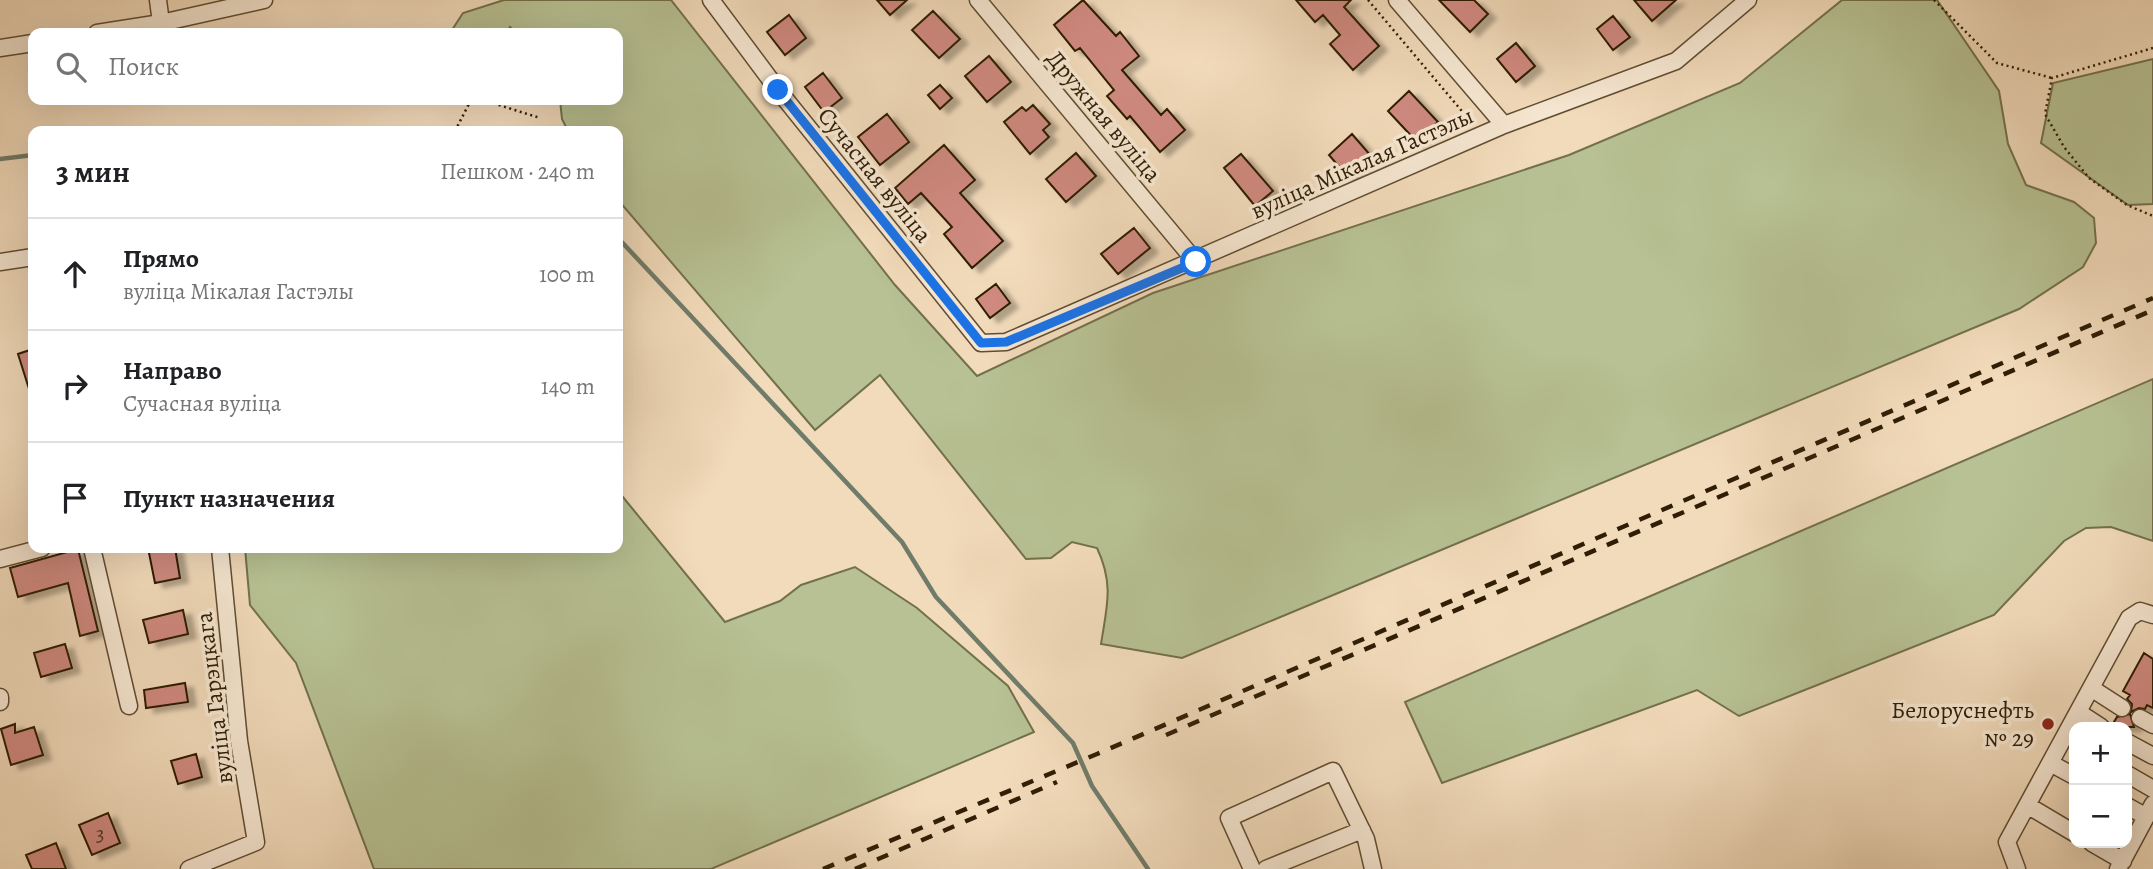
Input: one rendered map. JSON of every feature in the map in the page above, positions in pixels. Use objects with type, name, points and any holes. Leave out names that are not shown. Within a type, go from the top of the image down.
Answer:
[{"type":"street","points":[[158,0],[160,23]]},
{"type":"street","points":[[128,28],[264,0]]},
{"type":"street","name":"Сучасная вуліца","points":[[711,0],[778,90],[981,343]]},
{"type":"street","name":"Дружная вуліца","points":[[978,0],[1196,262]]},
{"type":"street","points":[[1397,0],[1504,125]]},
{"type":"street","name":"вуліца Мікалая Гастэлы","points":[[981,343],[1006,342],[1196,262],[1504,125],[1676,61],[1748,0]]},
{"type":"street","points":[[0,48],[28,44]]},
{"type":"street","points":[[0,262],[28,258]]},
{"type":"street","points":[[0,559],[28,552]]},
{"type":"street","points":[[93,553],[129,706]]},
{"type":"street","name":"вуліца Гарэцкага","points":[[189,869],[256,842],[239,741],[220,553]]},
{"type":"street","points":[[2075,722],[2129,618],[2140,611],[2153,615]]},
{"type":"street","points":[[2091,688],[2122,708]]},
{"type":"street","points":[[2078,712],[2093,722]]},
{"type":"street","points":[[2017,869],[2007,842],[2050,763],[2069,741]]},
{"type":"street","points":[[2132,745],[2153,757]]},
{"type":"street","points":[[2050,763],[2069,773]]},
{"type":"street","points":[[1252,869],[1228,818],[1333,771],[1362,830],[1373,869]]},
{"type":"street","points":[[2132,777],[2153,789]]},
{"type":"street","points":[[2027,805],[2069,830]]},
{"type":"street","points":[[2098,848],[2120,865],[2149,810]]},
{"type":"street","points":[[1266,869],[1362,830]]},
{"type":"path","points":[[1368,0],[1481,135]]},
{"type":"path","points":[[1934,0],[1997,63],[2052,78],[2153,48]]},
{"type":"path","points":[[2052,78],[2045,114],[2064,147],[2090,178],[2127,205],[2153,216]]},
{"type":"path","points":[[458,126],[468,105]]},
{"type":"path","points":[[500,105],[540,118]]},
{"type":"green space","points":[[504,0],[671,0],[895,285],[977,376],[1153,293],[1569,155],[1740,83],[1842,0],[1937,0],[1999,91],[2008,144],[2026,185],[2074,202],[2094,218],[2096,243],[2083,267],[2019,309],[1182,658],[1101,644],[1108,595],[1106,573],[1097,548],[1072,542],[1051,558],[1026,559],[880,375],[815,430],[623,206],[623,126],[566,126],[562,119],[561,105],[623,105],[623,28],[453,28],[463,13]]},
{"type":"green space","points":[[2153,59],[2153,204],[2128,205],[2041,143],[2053,83]]},
{"type":"green space","points":[[2153,379],[2153,541],[2111,527],[2086,528],[2064,541],[1994,615],[1739,716],[1697,690],[1442,783],[1405,702]]},
{"type":"green space","points":[[623,497],[725,622],[780,601],[801,585],[855,567],[917,608],[1008,686],[1034,732],[711,869],[374,869],[296,663],[250,605],[245,553],[623,553]]},
{"type":"building","points":[[877,0],[907,0],[890,15]]},
{"type":"building","points":[[1083,0],[1116,36],[1120,32],[1139,56],[1122,70],[1161,115],[1167,109],[1185,130],[1160,152],[1130,116],[1127,119],[1107,96],[1114,90],[1080,48],[1075,51],[1054,25]]},
{"type":"building","points":[[1296,0],[1351,0],[1344,7],[1379,46],[1353,70],[1330,44],[1340,35],[1323,15],[1315,22]]},
{"type":"building","points":[[1439,0],[1474,0],[1488,14],[1470,32]]},
{"type":"building","points":[[1634,0],[1676,0],[1652,21]]},
{"type":"building","points":[[933,11],[960,39],[939,58],[912,30]]},
{"type":"building","points":[[789,15],[806,38],[785,55],[767,32]]},
{"type":"building","points":[[1613,16],[1630,37],[1613,50],[1597,29]]},
{"type":"building","points":[[1516,43],[1535,66],[1516,82],[1497,59]]},
{"type":"building","points":[[989,56],[1011,82],[987,102],[965,76]]},
{"type":"building","points":[[823,73],[842,98],[824,112],[805,87]]},
{"type":"building","points":[[940,85],[952,98],[940,109],[928,95]]},
{"type":"building","points":[[1409,91],[1438,122],[1417,142],[1388,111]]},
{"type":"building","points":[[1033,105],[1050,124],[1043,130],[1049,137],[1030,154],[1004,122],[1022,107],[1026,111]]},
{"type":"building","points":[[887,114],[909,142],[880,165],[858,137]]},
{"type":"building","points":[[1352,134],[1371,156],[1348,177],[1329,155]]},
{"type":"building","points":[[944,145],[975,180],[960,193],[1003,241],[972,268],[944,234],[952,227],[921,193],[908,204],[895,188]]},
{"type":"building","points":[[1076,153],[1096,176],[1066,202],[1046,179]]},
{"type":"building","points":[[1241,154],[1273,191],[1255,206],[1224,168]]},
{"type":"building","points":[[1134,228],[1150,248],[1118,274],[1101,254]]},
{"type":"building","points":[[996,284],[1010,303],[990,318],[976,299]]},
{"type":"building","points":[[28,351],[28,386],[18,354]]},
{"type":"building","points":[[64,553],[79,553],[98,631],[80,636],[68,583],[18,597],[10,568]]},
{"type":"building","points":[[149,553],[176,553],[180,578],[155,583]]},
{"type":"building","points":[[183,610],[188,634],[149,643],[143,620]]},
{"type":"building","points":[[65,644],[72,668],[41,677],[34,653]]},
{"type":"building","points":[[2144,653],[2153,659],[2153,708],[2147,705],[2145,709],[2139,708],[2131,712],[2132,704],[2127,699],[2130,695],[2123,691]]},
{"type":"building","points":[[185,683],[188,702],[146,708],[144,690]]},
{"type":"building","points":[[2130,714],[2134,727],[2132,722],[2114,722],[2117,717]]},
{"type":"building","points":[[15,724],[15,733],[34,727],[43,755],[11,765],[1,729]]},
{"type":"building","points":[[196,754],[202,777],[178,784],[171,761]]},
{"type":"building","points":[[108,813],[120,843],[92,855],[79,825]]},
{"type":"building","points":[[56,843],[66,869],[32,869],[26,855]]},
{"type":"waterway","points":[[0,159],[28,156]]},
{"type":"waterway","points":[[623,243],[902,542],[936,597],[1073,743],[1092,786],[1148,869]]},
{"type":"railway","points":[[823,869],[1097,754],[2153,298]]},
{"type":"railway","points":[[1166,735],[2153,310]]},
{"type":"railway","points":[[855,869],[1057,782]]},
{"type":"place","name":"Белоруснефть № 29","points":[[2048,724]]},
{"type":"route","points":[[778,90],[981,343],[1006,342],[1196,262]]}]
